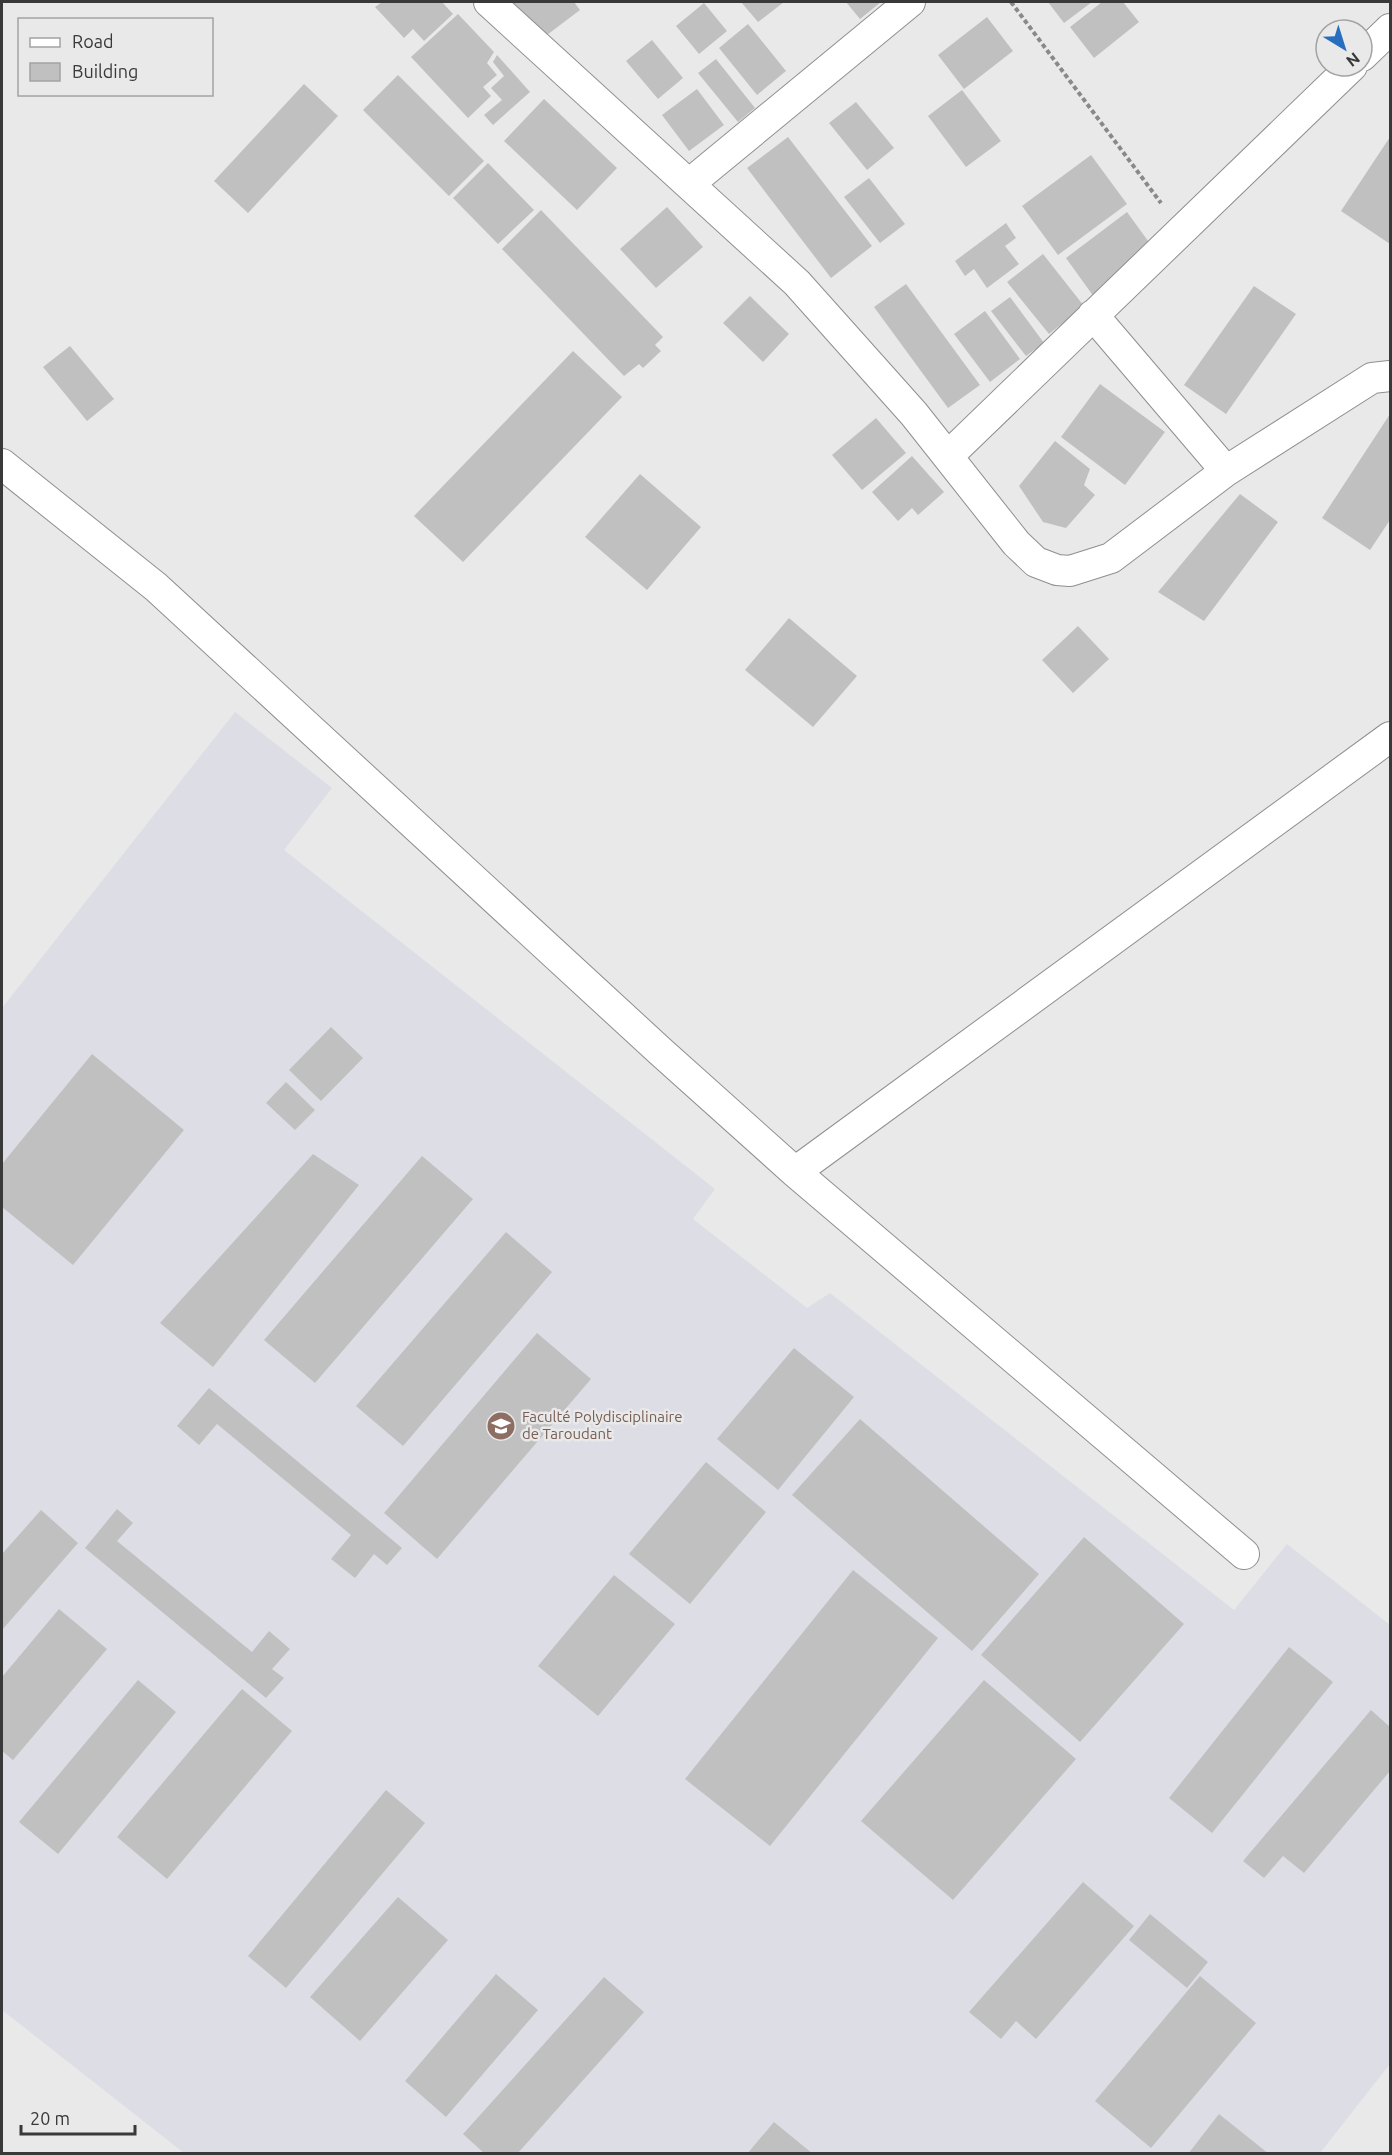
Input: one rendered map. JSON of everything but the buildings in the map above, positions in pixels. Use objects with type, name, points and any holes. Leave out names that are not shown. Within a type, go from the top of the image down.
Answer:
[{"type":"street","points":[[489,2],[797,283],[914,414],[1016,543],[1036,562],[1070,572],[1111,558],[1226,471],[1372,378],[1390,376]]},
{"type":"street","points":[[688,184],[910,2]]},
{"type":"street","points":[[1374,44],[1390,29]]},
{"type":"street","points":[[948,456],[1340,78]]},
{"type":"street","points":[[1094,315],[1226,471]]},
{"type":"street","points":[[2,464],[156,588],[651,1043],[795,1172],[1244,1554]]},
{"type":"street","points":[[795,1172],[1390,737]]},
{"type":"path","points":[[1011,2],[1182,230]]},
{"type":"shaded area","name":"Faculté Polydisciplinaire de Taroudant","points":[[235,712],[332,788],[284,850],[715,1189],[693,1219],[807,1308],[830,1293],[1234,1610],[1287,1544],[1390,1625],[1390,2064],[1320,2153],[184,2153],[2,2010],[2,1008]]},
{"type":"place","name":"Faculté Polydisciplinaire de Taroudant","points":[[501,1426]]}]
